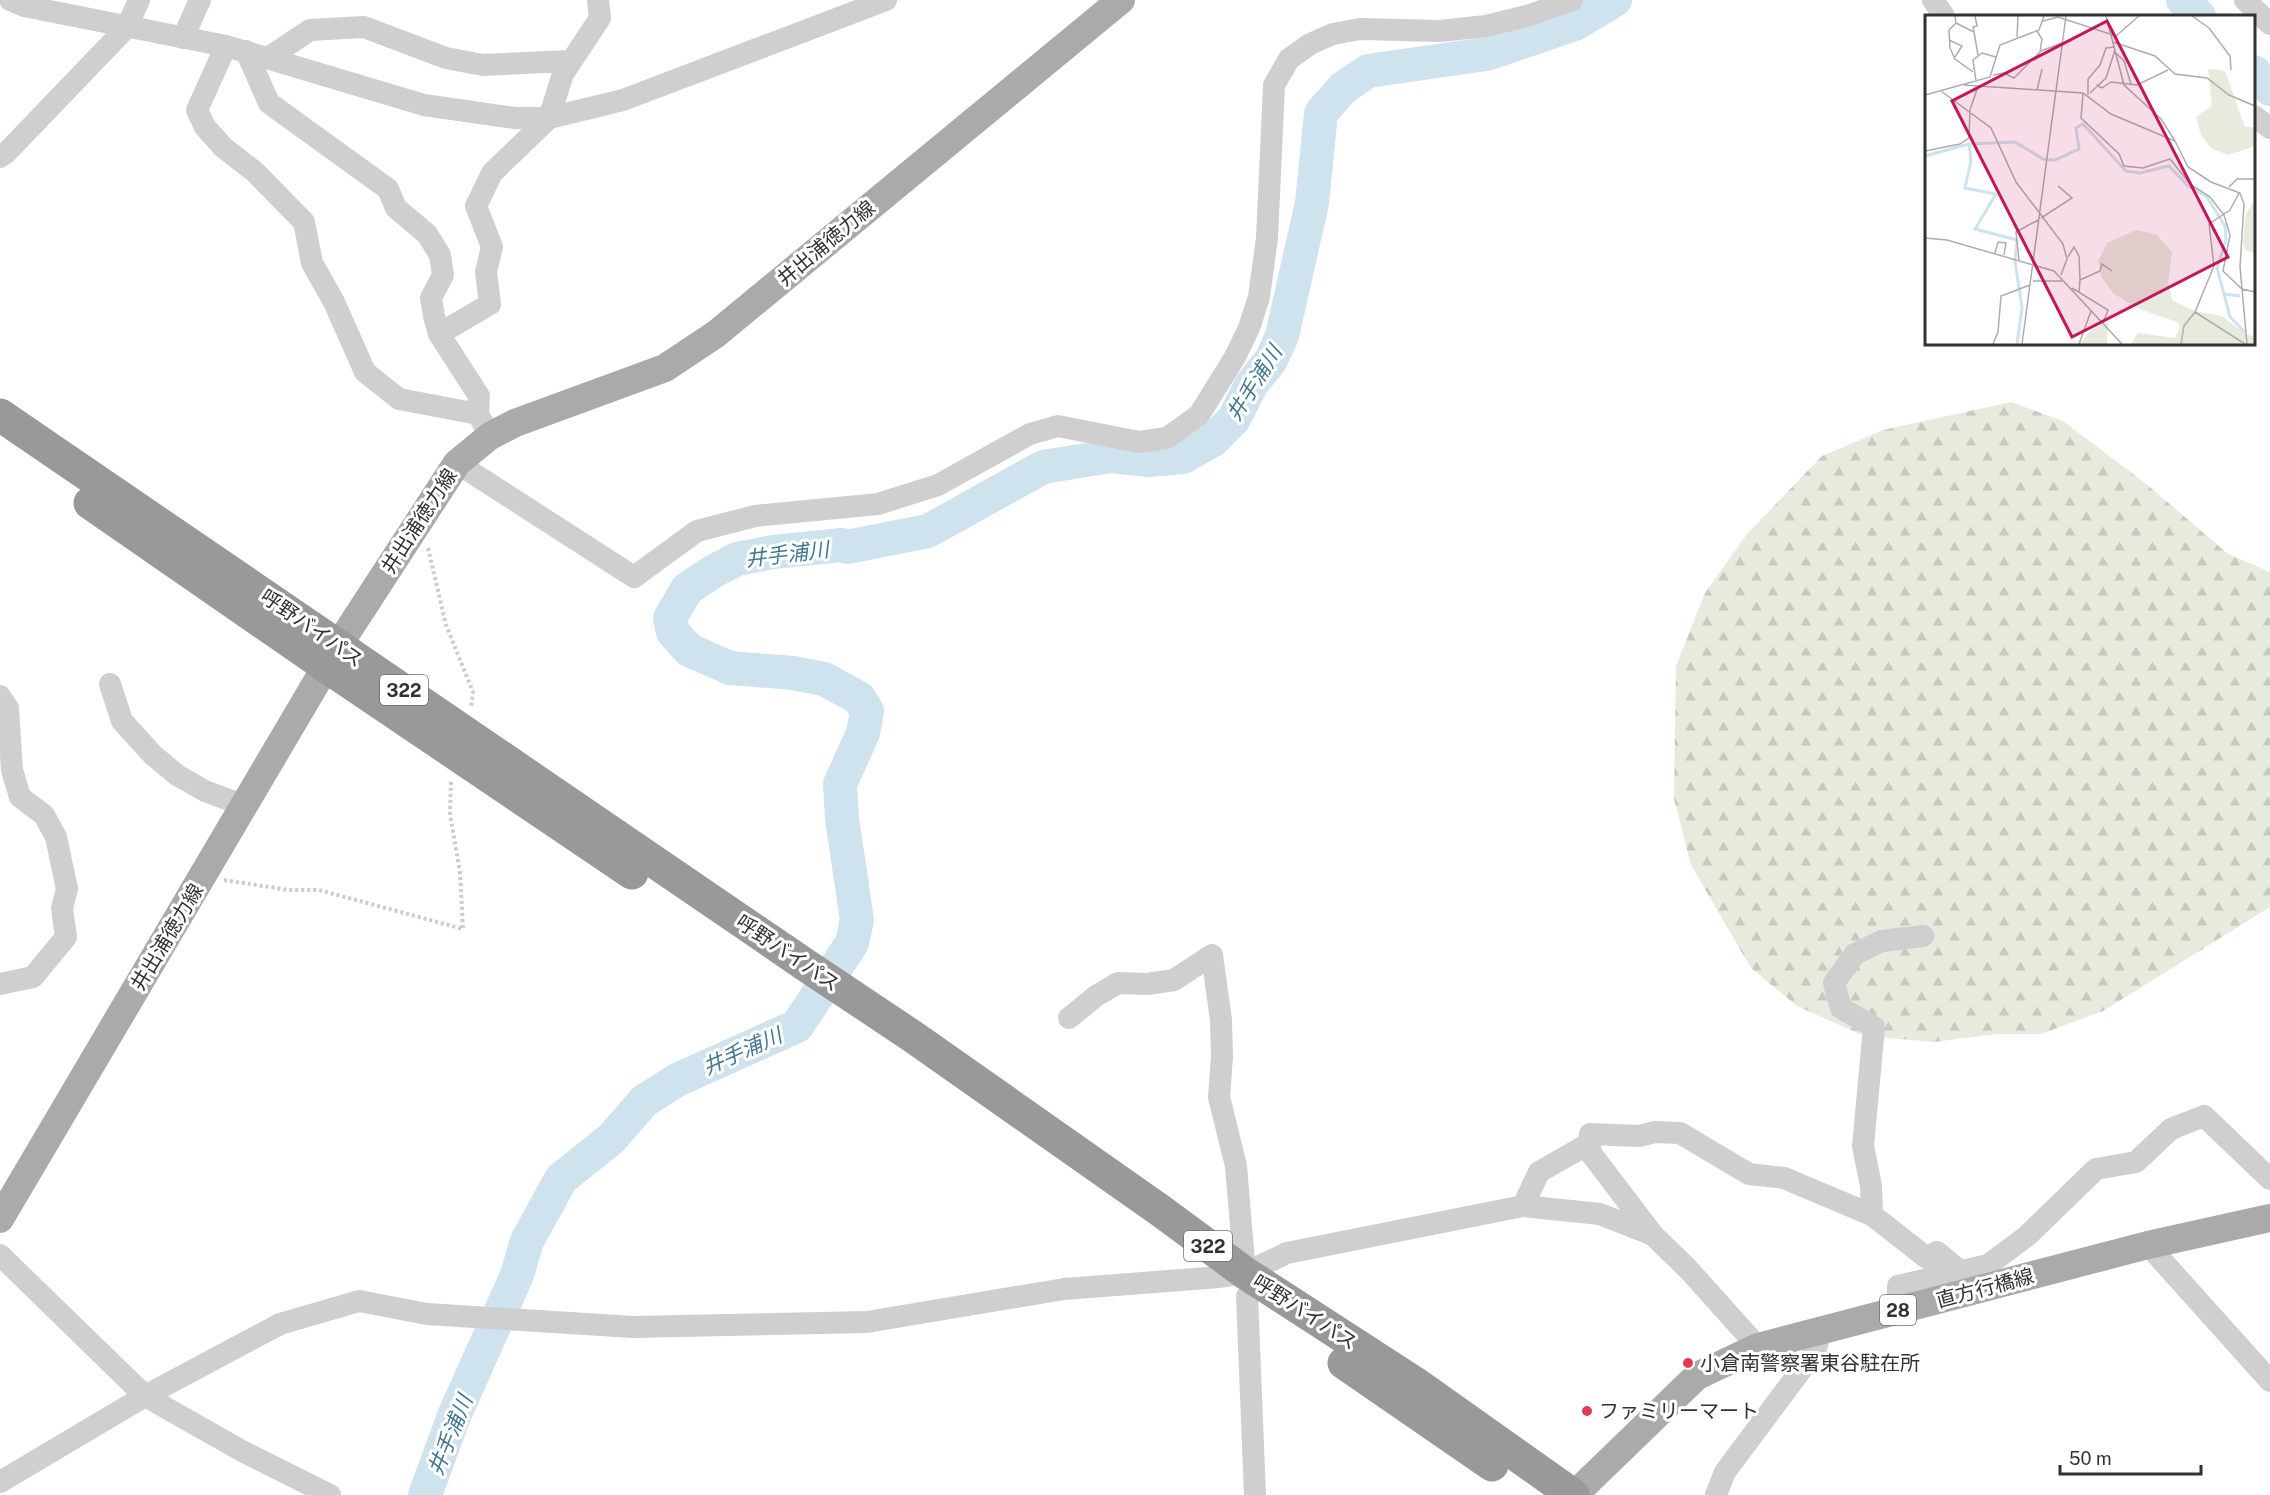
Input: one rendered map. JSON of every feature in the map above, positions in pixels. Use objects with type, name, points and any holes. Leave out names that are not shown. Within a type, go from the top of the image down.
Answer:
[{"type":"highway","name":"呼野バイパス","points":[[0,415],[333,656],[841,1002],[1535,1495]]},
{"type":"highway","name":"呼野バイパス","points":[[0,440],[333,656]]},
{"type":"highway","name":"呼野バイパス","points":[[1238,1282],[1415,1383],[1574,1495]]},
{"type":"main road","name":"井出浦徳力線","points":[[0,1219],[333,656],[421,518],[484,425],[515,423],[665,368],[716,334],[1121,0]]},
{"type":"main road","name":"直方行橋線","points":[[1574,1495],[1697,1376],[1758,1347],[2148,1245],[2270,1218]]},
{"type":"street","points":[[10,0],[24,6],[236,48],[424,105],[514,118],[549,118],[623,100],[886,0]]},
{"type":"street","points":[[0,157],[127,27],[139,0]]},
{"type":"street","points":[[183,38],[200,0]]},
{"type":"street","points":[[439,334],[490,304],[486,272],[492,247],[476,206],[492,173],[549,118],[563,74],[600,18],[598,0]]},
{"type":"street","points":[[457,463],[634,577],[697,531],[755,516],[878,504],[938,485],[1030,434],[1058,426],[1139,442],[1167,438],[1199,415],[1235,357],[1249,328],[1259,297],[1267,238],[1274,85],[1289,59],[1311,44],[1333,34],[1360,29],[1440,31],[1486,26],[1530,15],[1572,0]]},
{"type":"street","points":[[1933,0],[1943,15]]},
{"type":"street","points":[[2245,0],[2270,24]]},
{"type":"street","points":[[268,58],[310,30],[364,27],[446,58],[483,65],[570,61]]},
{"type":"street","points":[[236,48],[269,103],[388,189],[396,208],[427,234],[440,255],[443,275],[431,298],[439,334],[479,396],[484,425],[399,399],[365,372],[334,302],[312,263],[304,222],[255,172],[224,148],[205,127],[201,118],[198,110],[236,48]]},
{"type":"street","points":[[2255,117],[2270,128]]},
{"type":"street","points":[[110,684],[122,721],[153,755],[177,775],[205,791],[245,806]]},
{"type":"street","points":[[0,696],[8,708],[12,770],[20,797],[44,815],[56,837],[67,889],[62,908],[66,937],[33,977],[0,984]]},
{"type":"street","points":[[1872,1215],[1871,1186],[1863,1146],[1874,1027],[1841,1008],[1834,983],[1855,954],[1882,941],[1923,936]]},
{"type":"street","points":[[1069,1018],[1096,996],[1118,983],[1148,984],[1174,980],[1212,955],[1221,1020],[1222,1057],[1219,1097],[1236,1166],[1238,1282],[1255,1495]]},
{"type":"street","points":[[1897,1311],[1898,1286],[1988,1265],[2027,1236],[2096,1169],[2136,1162],[2171,1129],[2204,1116],[2270,1179]]},
{"type":"street","points":[[1758,1347],[1688,1269],[1653,1235],[1590,1152],[1590,1134],[1639,1136],[1655,1132],[1680,1133],[1749,1174],[1784,1178],[1872,1215],[1927,1258],[1937,1252],[1960,1271]]},
{"type":"street","points":[[1522,1206],[1539,1172],[1590,1143]]},
{"type":"street","points":[[0,1482],[145,1396],[280,1324],[359,1301],[427,1314],[633,1327],[867,1323],[1064,1289],[1238,1282],[1287,1252],[1522,1206],[1600,1214],[1653,1235]]},
{"type":"street","points":[[2148,1245],[2270,1381]]},
{"type":"street","points":[[0,1255],[145,1396],[242,1451],[330,1495]]},
{"type":"street","points":[[1716,1495],[1725,1472],[1816,1350],[1820,1331]]},
{"type":"path","points":[[204,875],[289,890],[318,890],[463,928],[460,872],[450,814],[461,744],[473,692],[446,625],[421,518]]},
{"type":"green space","points":[[2011,402],[2063,421],[2145,483],[2228,554],[2270,572],[2270,907],[2103,1011],[2041,1034],[1996,1034],[1934,1042],[1864,1036],[1797,1006],[1751,968],[1691,865],[1674,799],[1676,666],[1705,593],[1747,534],[1822,456],[1883,430]]},
{"type":"waterway","name":"井手浦川","points":[[425,1495],[454,1416],[517,1275],[527,1241],[561,1179],[612,1138],[644,1101],[677,1080],[797,1026],[852,943],[857,920],[842,819],[840,784],[863,733],[867,711],[859,698],[824,679],[793,673],[730,668],[689,650],[673,632],[670,618],[687,589],[737,559],[773,552],[842,545],[847,547],[928,531],[1043,467],[1111,456],[1149,460],[1183,457],[1213,440],[1234,419],[1251,385],[1271,360],[1282,336],[1312,203],[1321,113],[1343,88],[1368,71],[1486,54],[1575,24],[1615,0]]},
{"type":"waterway","name":"井手浦川","points":[[2183,0],[2198,15]]},
{"type":"waterway","name":"井手浦川","points":[[2255,73],[2270,89]]},
{"type":"place","name":"小倉南警察署東谷駐在所","points":[[1688,1363]]},
{"type":"place","name":"ファミリーマート","points":[[1587,1411]]}]
